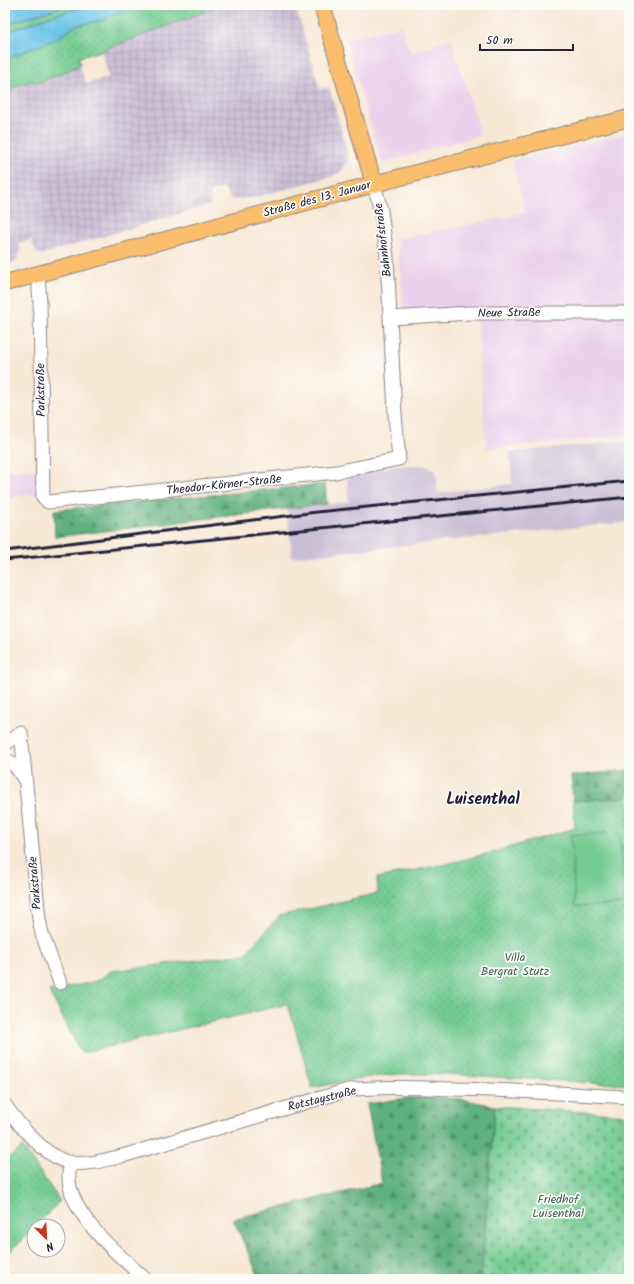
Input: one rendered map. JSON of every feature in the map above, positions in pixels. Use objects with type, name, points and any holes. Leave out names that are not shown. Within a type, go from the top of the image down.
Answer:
[{"type":"main road","name":"Bahnhofstraße","points":[[322,5],[374,184]]},
{"type":"main road","name":"Straße des 13. Januar","points":[[5,283],[374,184],[629,118]]},
{"type":"street","name":"Bahnhofstraße","points":[[374,184],[382,218],[387,257],[394,414],[399,459]]},
{"type":"street","name":"Parkstraße","points":[[38,275],[40,303],[43,497],[48,502]]},
{"type":"street","name":"Neue Straße","points":[[390,318],[470,313],[629,312]]},
{"type":"street","name":"Theodor-Körner-Straße","points":[[48,502],[336,472],[399,459]]},
{"type":"street","name":"Parkstraße","points":[[5,744],[21,733],[39,919],[42,934],[60,983]]},
{"type":"street","points":[[5,759],[17,768],[25,780]]},
{"type":"street","name":"Rotstaystraße","points":[[70,1162],[100,1162],[348,1090],[377,1087],[401,1087],[629,1097]]},
{"type":"street","points":[[5,1105],[15,1119],[47,1151],[70,1162],[70,1186],[75,1202],[84,1217],[99,1235],[145,1279]]},
{"type":"shaded area","points":[[222,5],[295,5],[320,89],[329,87],[347,151],[348,158],[345,167],[340,172],[330,177],[256,197],[232,200],[224,188],[211,192],[210,205],[40,255],[36,251],[31,240],[18,243],[20,249],[19,256],[15,262],[5,265],[5,91],[29,81],[41,82],[80,65],[86,84],[109,77],[101,51]]},
{"type":"shaded area","points":[[401,26],[411,53],[451,39],[481,135],[382,163],[346,40]]},
{"type":"shaded area","points":[[629,133],[629,436],[486,449],[476,308],[404,311],[397,239],[525,213],[512,161]]},
{"type":"shaded area","points":[[629,441],[629,522],[292,557],[287,508],[349,502],[347,478],[354,474],[388,467],[411,465],[428,466],[435,471],[435,477],[437,477],[437,493],[512,484],[510,452]]},
{"type":"shaded area","points":[[5,470],[36,470],[37,495],[18,496],[5,503]]},
{"type":"green space","points":[[69,5],[90,5],[50,16],[5,33],[5,24]]},
{"type":"green space","points":[[127,5],[222,5],[101,51],[78,58],[81,64],[80,65],[41,82],[29,81],[5,91],[5,59],[55,39],[77,25],[103,20],[123,11]]},
{"type":"green space","points":[[325,484],[327,504],[55,537],[54,510]]},
{"type":"green space","points":[[629,770],[629,797],[573,801],[571,776]]},
{"type":"green space","name":"Villa Bergrat Stutz","points":[[629,797],[629,1085],[446,1074],[399,1074],[361,1078],[312,1088],[288,1004],[81,1053],[49,991],[97,981],[111,971],[245,954],[279,916],[378,893],[377,878],[446,864],[575,828],[573,801]]},
{"type":"green space","points":[[620,833],[624,904],[575,907],[571,835]]},
{"type":"green space","points":[[423,1097],[461,1099],[495,1106],[481,1279],[260,1279],[233,1219],[382,1183],[367,1104]]},
{"type":"green space","name":"Friedhof Luisenthal","points":[[495,1106],[629,1115],[629,1279],[481,1279]]},
{"type":"green space","points":[[23,1147],[60,1201],[43,1218],[26,1218],[26,1236],[5,1257],[5,1161]]},
{"type":"water","points":[[5,5],[69,5],[5,24]]},
{"type":"water","points":[[90,5],[127,5],[123,11],[103,20],[77,25],[55,39],[5,59],[5,33],[50,16]]},
{"type":"railway","points":[[5,551],[317,512],[629,481]]},
{"type":"railway","points":[[5,560],[629,497]]},
{"type":"district","name":"Luisenthal","points":[[483,799]]}]
